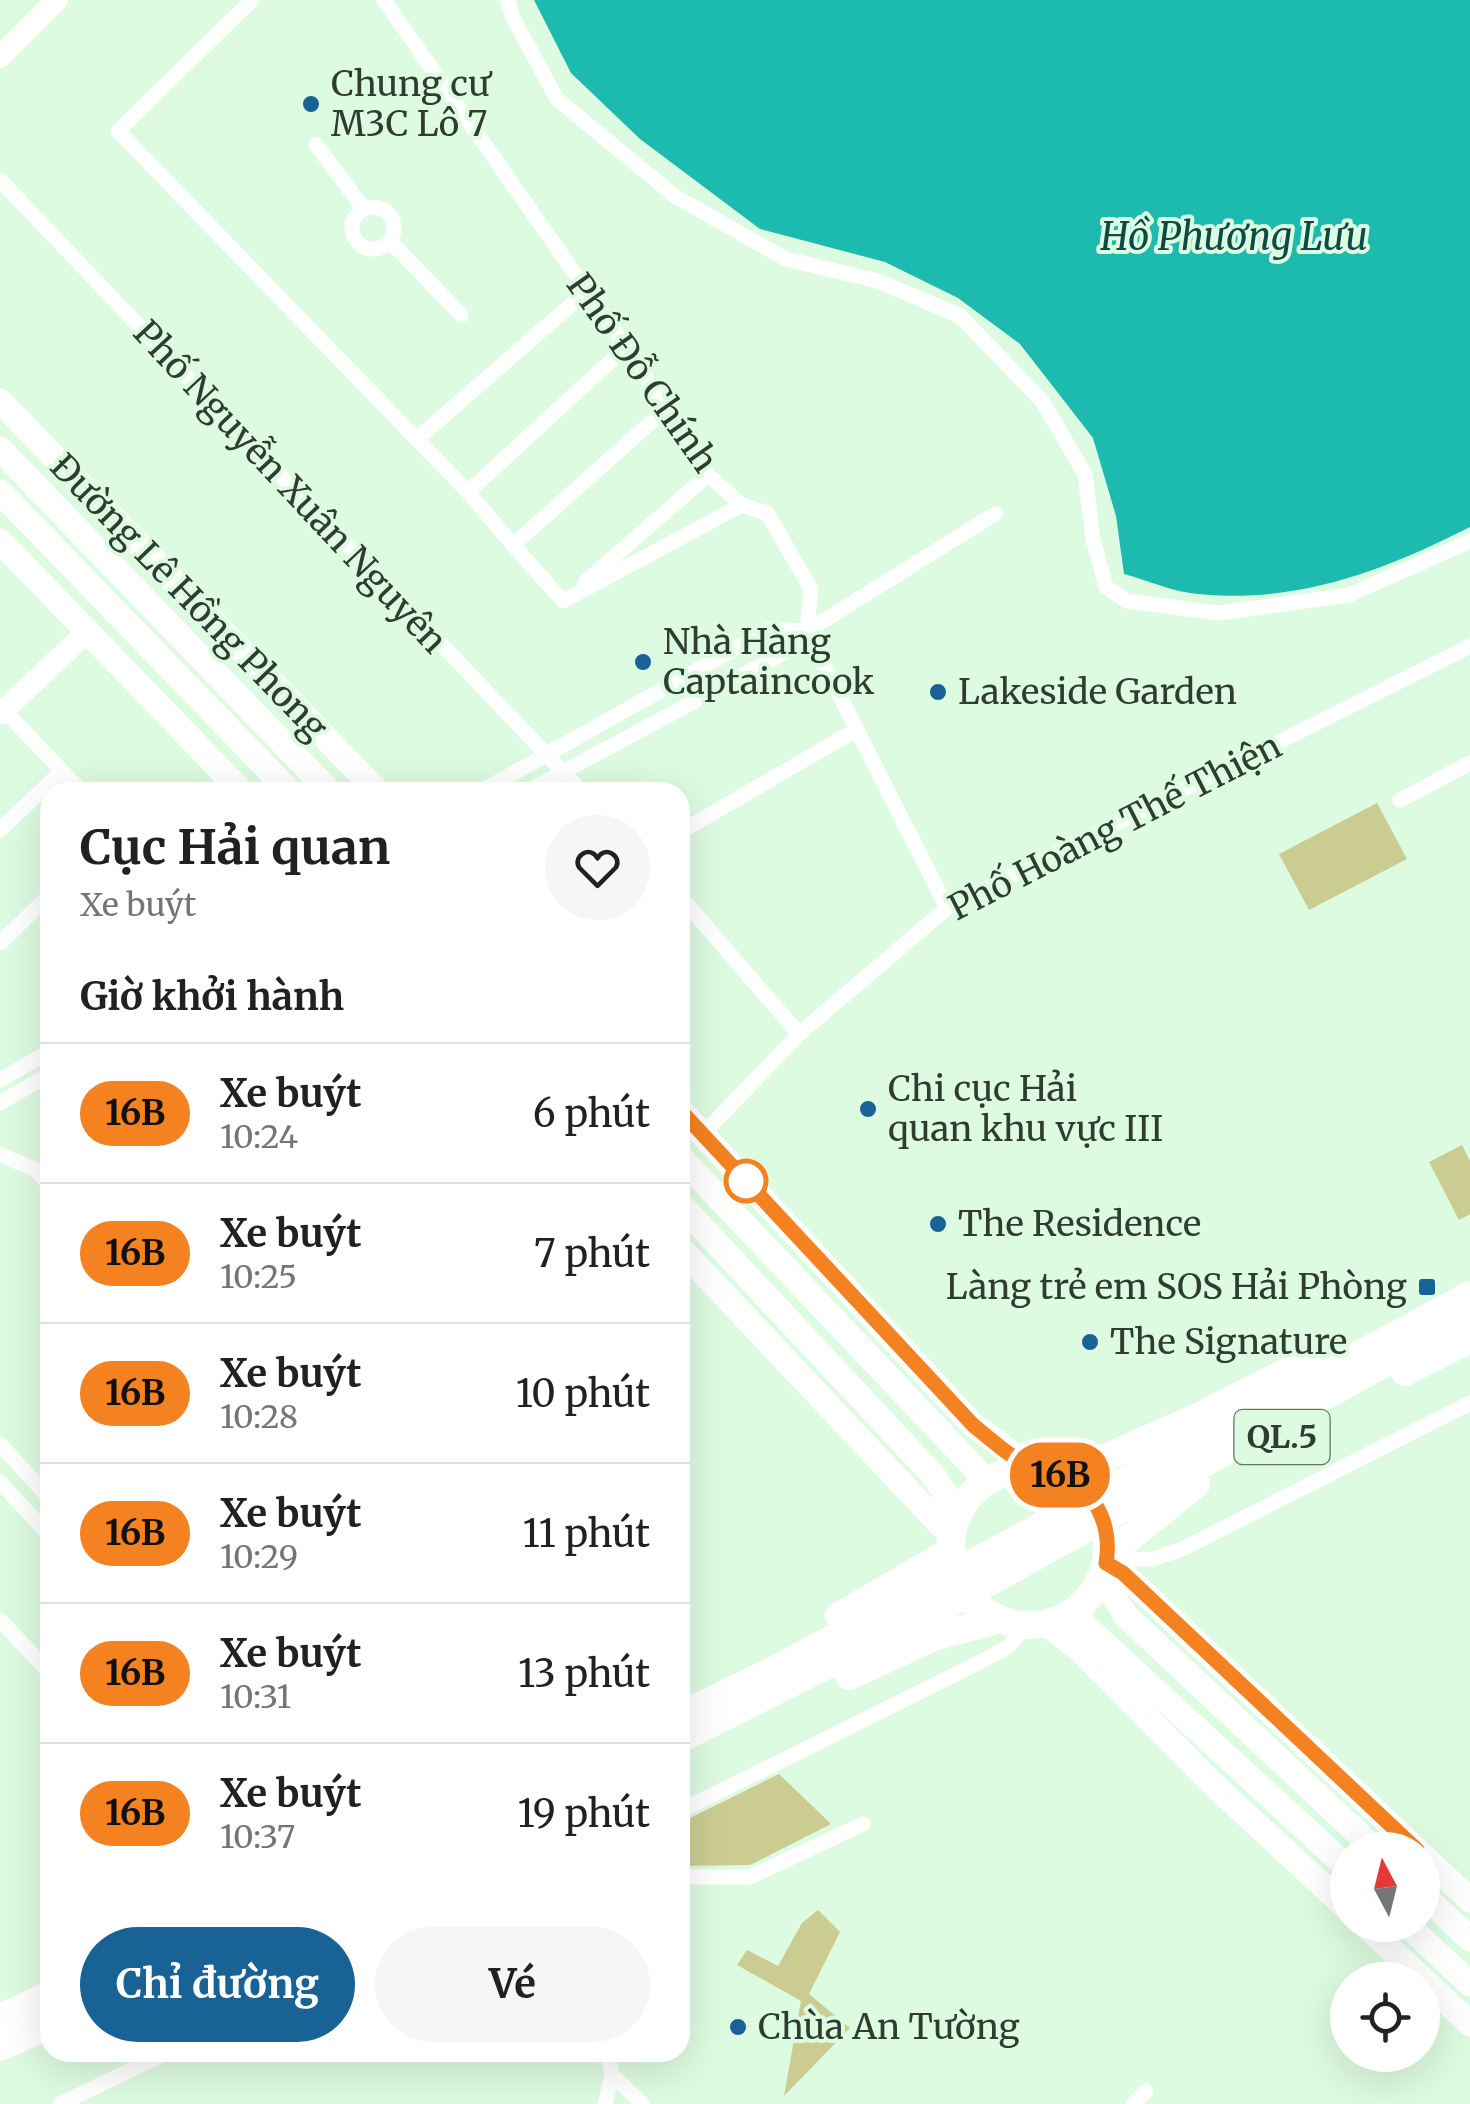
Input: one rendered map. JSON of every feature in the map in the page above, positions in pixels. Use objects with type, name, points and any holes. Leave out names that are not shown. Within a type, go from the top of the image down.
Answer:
[{"type":"highway","name":"QL.5","points":[[1064,1476],[1200,1416],[1470,1280]]},
{"type":"highway","name":"QL.5","points":[[690,1711],[795,1659],[1470,1294]]},
{"type":"highway","name":"QL.5","points":[[690,1734],[951,1603],[1470,1316]]},
{"type":"highway","name":"QL.5","points":[[1106,1562],[1188,1489],[1470,1338]]},
{"type":"highway","points":[[1200,1416],[1188,1436],[1192,1460],[1206,1468],[1229,1464]]},
{"type":"highway","points":[[690,1693],[838,1616],[953,1533],[986,1480],[1009,1471],[1033,1468],[1064,1476],[1084,1490],[1098,1509],[1107,1532],[1106,1562],[1085,1602],[1036,1620],[934,1638],[690,1749]]},
{"type":"highway","points":[[953,1533],[966,1592],[1036,1620]]},
{"type":"highway","points":[[838,1616],[866,1620],[878,1630],[877,1655],[863,1669]]},
{"type":"highway","points":[[0,2018],[40,2000]]},
{"type":"highway","points":[[0,2047],[40,2029]]},
{"type":"main road","name":"Đường Lê Hồng Phong","points":[[0,401],[368,782]]},
{"type":"main road","name":"Đường Lê Hồng Phong","points":[[0,449],[320,782]]},
{"type":"main road","name":"Đường Lê Hồng Phong","points":[[0,492],[280,782]]},
{"type":"main road","points":[[0,541],[232,782]]},
{"type":"main road","points":[[690,1121],[973,1425],[1033,1468]]},
{"type":"main road","points":[[690,1167],[986,1480]]},
{"type":"main road","points":[[690,1215],[911,1451],[953,1533]]},
{"type":"main road","points":[[690,1258],[953,1533]]},
{"type":"main road","points":[[755,1326],[776,1306]]},
{"type":"main road","points":[[911,1451],[924,1457],[940,1454],[946,1442],[943,1432]]},
{"type":"main road","points":[[1106,1562],[1123,1573],[1398,1832]]},
{"type":"main road","points":[[1106,1562],[1112,1594],[1128,1617],[1357,1832]]},
{"type":"main road","points":[[1036,1620],[1294,1818],[1330,1851]]},
{"type":"main road","points":[[1036,1620],[1080,1650],[1330,1892]]},
{"type":"main road","points":[[1320,1797],[1342,1780]]},
{"type":"main road","points":[[1271,1838],[1294,1818]]},
{"type":"main road","points":[[1440,1872],[1470,1900]]},
{"type":"main road","points":[[1440,1911],[1470,1939]]},
{"type":"main road","points":[[1382,1942],[1470,2024]]},
{"type":"main road","points":[[1426,1942],[1470,1984]]},
{"type":"street","points":[[0,58],[56,0]]},
{"type":"street","points":[[252,0],[118,130],[468,492],[563,601]]},
{"type":"street","name":"Phố Đỗ Chính","points":[[384,0],[626,347],[708,476],[742,504],[767,513],[811,589],[807,631],[854,731],[947,908]]},
{"type":"street","points":[[508,0],[513,18],[557,98],[676,197],[786,259],[878,281],[960,316],[1042,401],[1085,474],[1106,586],[1127,601],[1219,613],[1349,595],[1470,540]]},
{"type":"street","points":[[316,146],[364,209]]},
{"type":"street","name":"Phố Nguyễn Xuân Nguyên","points":[[0,180],[541,754],[572,782]]},
{"type":"street","points":[[377,208],[390,214],[394,228],[390,241],[371,249],[354,238],[354,218],[364,209],[377,208]]},
{"type":"street","points":[[390,241],[461,315]]},
{"type":"street","points":[[416,439],[587,291]]},
{"type":"street","points":[[468,492],[626,347]]},
{"type":"street","points":[[513,546],[666,409]]},
{"type":"street","points":[[563,601],[708,476]]},
{"type":"street","points":[[563,601],[742,504]]},
{"type":"street","points":[[543,782],[784,653],[807,631],[995,514]]},
{"type":"street","points":[[496,782],[770,630],[807,631]]},
{"type":"street","points":[[72,782],[1,710],[87,632]]},
{"type":"street","name":"Phố Hoàng Thế Thiện","points":[[702,1134],[799,1034],[947,908],[1470,646]]},
{"type":"street","points":[[690,826],[854,731]]},
{"type":"street","points":[[1400,800],[1470,763]]},
{"type":"street","points":[[50,782],[62,771]]},
{"type":"street","points":[[0,830],[40,792]]},
{"type":"street","points":[[0,942],[40,904]]},
{"type":"street","points":[[690,908],[799,1034]]},
{"type":"street","points":[[0,1080],[40,1056]]},
{"type":"street","points":[[0,1103],[40,1080]]},
{"type":"street","points":[[0,1154],[40,1174]]},
{"type":"street","points":[[1106,1562],[1152,1559],[1182,1548],[1470,1403]]},
{"type":"street","points":[[0,1444],[40,1489]]},
{"type":"street","points":[[0,1482],[40,1525]]},
{"type":"street","points":[[0,1620],[40,1662]]},
{"type":"street","points":[[690,1805],[1008,1647],[1036,1620]]},
{"type":"street","points":[[690,1877],[750,1877],[863,1824]]},
{"type":"street","points":[[60,2104],[147,2062]]},
{"type":"street","points":[[605,2104],[612,2075],[610,2062]]},
{"type":"street","points":[[612,2075],[643,2104]]},
{"type":"street","points":[[1132,2104],[1146,2091]]},
{"type":"green space","points":[[1377,803],[1407,859],[1309,910],[1279,854]]},
{"type":"green space","points":[[1462,1145],[1470,1161],[1470,1214],[1459,1220],[1429,1162]]},
{"type":"green space","points":[[779,1774],[831,1824],[750,1865],[690,1866],[690,1818]]},
{"type":"green space","points":[[818,1910],[840,1932],[809,1994],[850,2028],[784,2096],[801,2001],[737,1965],[747,1950],[778,1966],[802,1923]]},
{"type":"water","name":"Hồ Phương Lưu","points":[[534,0],[1470,0],[1470,527],[1372,570],[1305,589],[1270,594],[1189,593],[1124,574],[1116,516],[1093,438],[1020,344],[958,298],[885,262],[760,229],[640,139],[571,73]]},
{"type":"bus line","name":"16B","points":[[690,1121],[973,1425],[1003,1451],[1033,1468],[1064,1476],[1084,1490],[1098,1509],[1107,1532],[1106,1563],[1123,1573],[1398,1832]]},
{"type":"place","name":"Chung cư M3C Lô 7","points":[[311,104]]},
{"type":"place","name":"Nhà Hàng Captaincook","points":[[643,662]]},
{"type":"place","name":"Lakeside Garden","points":[[938,692]]},
{"type":"place","name":"Chi cục Hải quan khu vực III","points":[[868,1109]]},
{"type":"place","name":"The Residence","points":[[938,1224]]},
{"type":"place","name":"Làng trẻ em SOS Hải Phòng","points":[[1427,1287]]},
{"type":"place","name":"The Signature","points":[[1090,1342]]},
{"type":"place","name":"Chùa An Tường","points":[[738,2027]]}]
